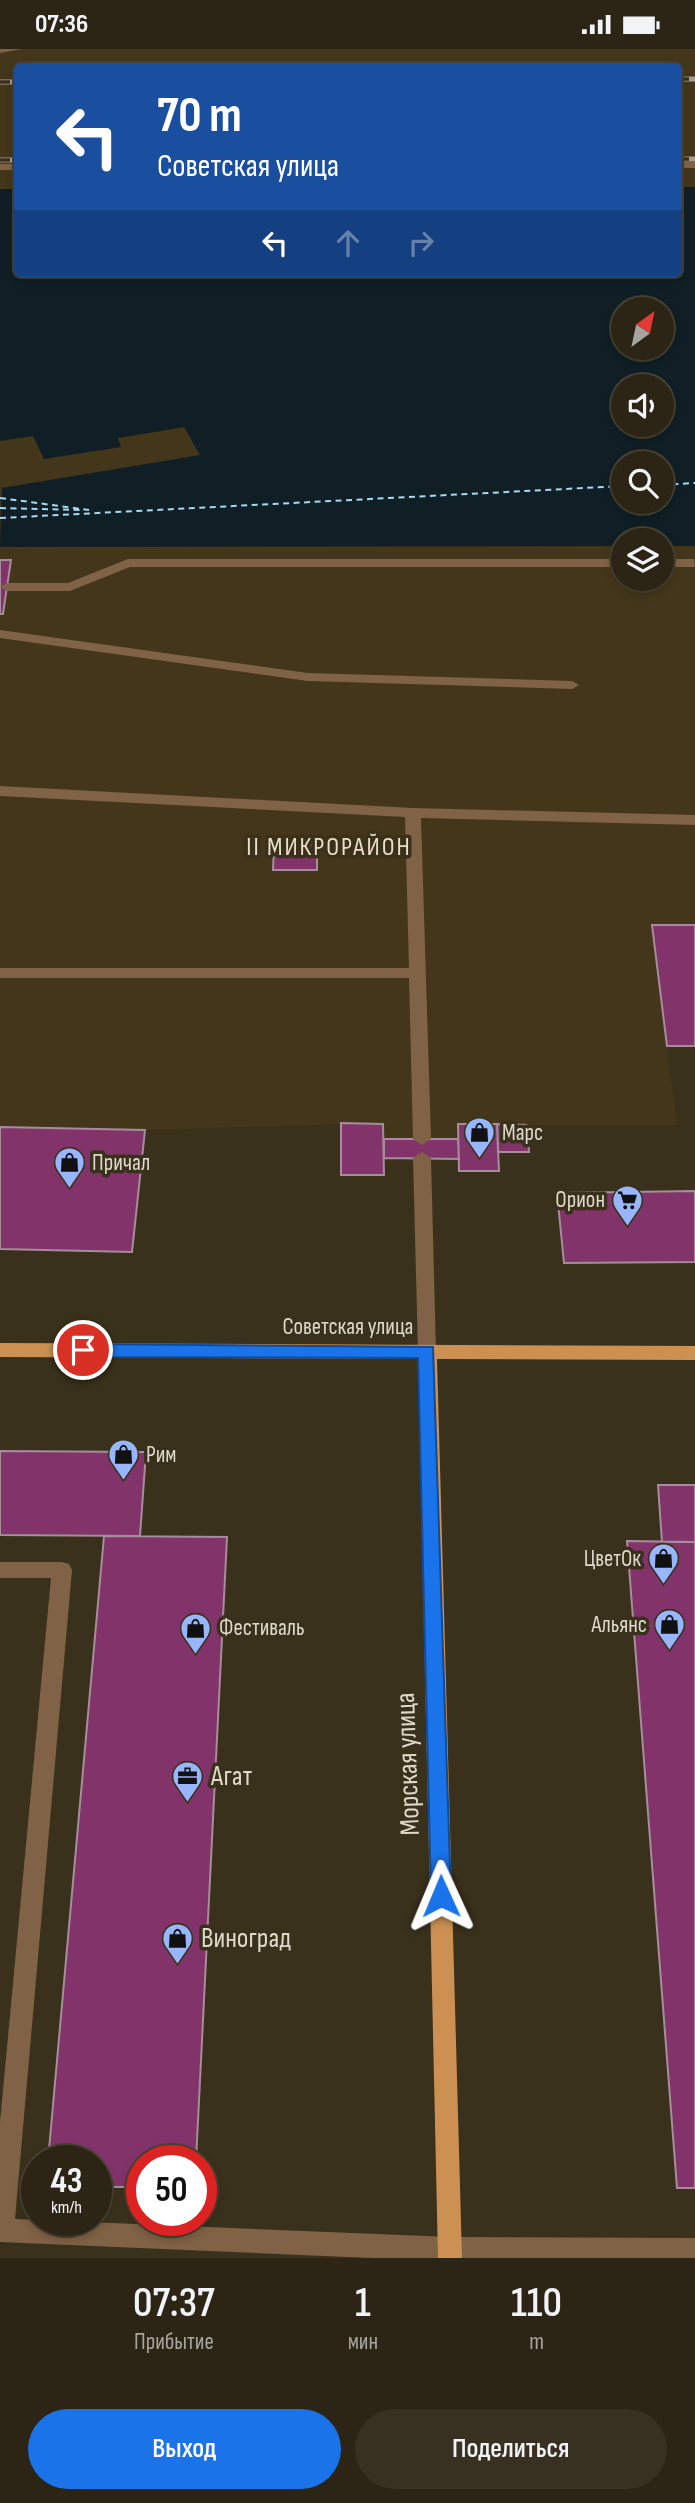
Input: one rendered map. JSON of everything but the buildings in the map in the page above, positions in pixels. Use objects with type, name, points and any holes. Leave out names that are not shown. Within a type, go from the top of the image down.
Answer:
[{"type":"main road","name":"Советская улица","points":[[0,1350],[695,1353]]},
{"type":"main road","name":"Морская улица","points":[[427,1352],[450,2254]]},
{"type":"lane","points":[[0,50],[17,49]]},
{"type":"lane","points":[[7,587],[70,587],[128,563],[611,563]]},
{"type":"lane","points":[[674,563],[694,563]]},
{"type":"lane","points":[[0,635],[308,677],[572,685]]},
{"type":"lane","points":[[0,791],[413,813],[695,820]]},
{"type":"lane","points":[[413,813],[422,1139]]},
{"type":"lane","points":[[0,973],[417,973]]},
{"type":"lane","points":[[422,1159],[427,1352]]},
{"type":"lane","points":[[0,1570],[62,1570],[1,2231],[450,2254],[695,2250]]},
{"type":"shaded area","points":[[0,49],[695,49],[695,187],[682,187],[682,63],[14,63],[14,189],[0,189]]},
{"type":"shaded area","points":[[682,187],[695,187],[695,546],[674,546],[674,528],[611,528],[611,546],[0,547],[2,488],[200,455],[184,427],[118,438],[121,447],[44,459],[33,436],[0,441],[0,189],[14,189],[14,277],[682,277]]},
{"type":"shaded area","points":[[185,427],[200,456],[2,488],[0,499],[0,441],[33,436],[121,446],[118,438]]},
{"type":"shaded area","points":[[611,546],[611,591],[674,591],[674,546],[695,546],[695,1046],[667,1047],[677,1125],[528,1125],[529,1152],[498,1152],[499,1171],[459,1171],[459,1159],[384,1158],[384,1175],[341,1175],[341,1124],[145,1130],[0,1127],[0,547]]},
{"type":"ferry route","points":[[674,484],[695,483]]},
{"type":"ferry route","points":[[0,518],[611,487]]},
{"type":"ferry route","points":[[0,498],[89,510]]},
{"type":"ferry route","points":[[0,508],[82,510]]},
{"type":"railway","points":[[682,79],[695,79]]},
{"type":"railway","points":[[0,82],[14,82]]},
{"type":"railway","points":[[682,159],[695,159]]},
{"type":"railway","points":[[0,160],[14,160]]},
{"type":"place","name":"Марс","points":[[479,1160]]},
{"type":"place","name":"Причал","points":[[69,1190]]},
{"type":"place","name":"Орион","points":[[628,1227]]},
{"type":"place","name":"Рим","points":[[123,1482]]},
{"type":"place","name":"ЦветОк","points":[[664,1586]]},
{"type":"place","name":"Альянс","points":[[670,1652]]},
{"type":"place","name":"Фестиваль","points":[[196,1655]]},
{"type":"place","name":"Агат","points":[[188,1803]]},
{"type":"place","name":"Виноград","points":[[178,1965]]},
{"type":"district","name":"II МИКРОРАЙОН","points":[[329,847]]},
{"type":"route","points":[[83,1350],[427,1352],[441,1896]]}]
